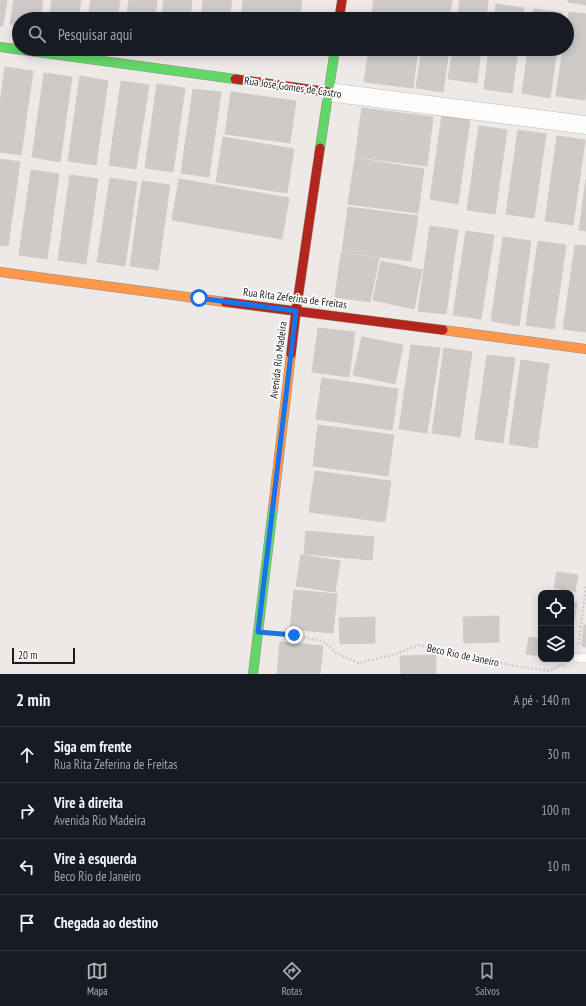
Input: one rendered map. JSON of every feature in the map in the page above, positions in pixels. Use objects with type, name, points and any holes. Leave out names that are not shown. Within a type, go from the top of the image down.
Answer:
[{"type":"street","points":[[340,12],[342,0]]},
{"type":"street","name":"Rua José Gomes de Castro","points":[[0,47],[12,49]]},
{"type":"street","name":"Rua José Gomes de Castro","points":[[66,56],[586,125]]},
{"type":"street","name":"Avenida Rio Madeira","points":[[253,674],[296,311],[334,56]]},
{"type":"street","name":"Rua Rita Zeferina de Freitas","points":[[0,272],[586,348]]},
{"type":"path","name":"Beco Rio de Janeiro","points":[[258,632],[294,635],[322,641],[336,653],[358,663],[396,654],[418,645],[515,666],[549,671],[582,658],[586,585]]},
{"type":"building","points":[[0,0],[7,0],[3,26],[0,26]]},
{"type":"building","points":[[14,0],[43,0],[41,12],[12,12]]},
{"type":"building","points":[[52,0],[81,0],[79,12],[50,12]]},
{"type":"building","points":[[91,0],[120,0],[118,12],[89,12]]},
{"type":"building","points":[[129,0],[157,0],[156,12],[127,12]]},
{"type":"building","points":[[164,0],[192,0],[191,12],[162,12]]},
{"type":"building","points":[[203,0],[232,0],[230,12],[202,12]]},
{"type":"building","points":[[243,0],[302,0],[300,12],[242,12]]},
{"type":"building","points":[[374,0],[452,0],[450,12],[372,12]]},
{"type":"building","points":[[460,0],[488,0],[487,12],[458,12]]},
{"type":"building","points":[[568,0],[586,0],[586,5],[568,2]]},
{"type":"building","points":[[496,4],[524,8],[524,12],[495,12]]},
{"type":"building","points":[[534,9],[555,12],[533,12]]},
{"type":"building","points":[[12,12],[12,24],[10,24]]},
{"type":"building","points":[[574,13],[586,14],[585,100],[556,96],[562,56],[574,56]]},
{"type":"building","points":[[368,56],[417,56],[413,88],[364,82]]},
{"type":"building","points":[[421,56],[448,56],[443,92],[416,88]]},
{"type":"building","points":[[452,56],[480,56],[477,83],[448,79]]},
{"type":"building","points":[[488,56],[517,56],[512,93],[484,89]]},
{"type":"building","points":[[527,56],[556,56],[550,98],[522,93]]},
{"type":"building","points":[[5,67],[33,71],[21,155],[0,152],[0,102]]},
{"type":"building","points":[[44,73],[72,77],[60,162],[32,157]]},
{"type":"building","points":[[80,76],[108,81],[96,165],[68,161]]},
{"type":"building","points":[[121,81],[149,85],[136,169],[109,165]]},
{"type":"building","points":[[157,84],[185,88],[173,172],[145,168]]},
{"type":"building","points":[[193,89],[221,92],[209,177],[181,173]]},
{"type":"building","points":[[231,92],[296,101],[290,143],[225,134]]},
{"type":"building","points":[[362,108],[433,117],[427,166],[355,157]]},
{"type":"building","points":[[442,115],[470,119],[458,204],[430,199]]},
{"type":"building","points":[[479,126],[507,130],[495,214],[467,210]]},
{"type":"building","points":[[518,130],[546,134],[534,218],[506,214]]},
{"type":"building","points":[[557,136],[585,140],[573,225],[545,221]]},
{"type":"building","points":[[223,137],[294,149],[287,193],[216,182]]},
{"type":"building","points":[[355,158],[424,169],[418,213],[348,204]]},
{"type":"building","points":[[0,159],[20,162],[8,246],[0,245]]},
{"type":"building","points":[[31,170],[59,174],[47,259],[19,255]]},
{"type":"building","points":[[70,175],[98,179],[86,264],[58,260]]},
{"type":"building","points":[[110,178],[137,182],[125,266],[97,262]]},
{"type":"building","points":[[179,179],[289,198],[282,239],[172,220]]},
{"type":"building","points":[[586,179],[586,231],[579,230]]},
{"type":"building","points":[[142,181],[170,185],[158,270],[130,266]]},
{"type":"building","points":[[348,207],[418,216],[411,261],[342,252]]},
{"type":"building","points":[[430,226],[458,230],[446,314],[418,311]]},
{"type":"building","points":[[466,231],[494,235],[481,319],[453,315]]},
{"type":"building","points":[[503,237],[531,241],[519,326],[491,321]]},
{"type":"building","points":[[538,241],[566,245],[554,329],[526,325]]},
{"type":"building","points":[[575,245],[586,246],[586,332],[563,329]]},
{"type":"building","points":[[341,253],[379,258],[370,302],[335,297]]},
{"type":"building","points":[[381,261],[422,270],[414,309],[373,300]]},
{"type":"building","points":[[318,328],[355,332],[349,377],[312,372]]},
{"type":"building","points":[[362,337],[403,345],[395,384],[353,375]]},
{"type":"building","points":[[411,345],[440,348],[427,433],[399,429]]},
{"type":"building","points":[[444,348],[472,352],[460,437],[432,433]]},
{"type":"building","points":[[487,355],[515,358],[503,443],[475,439]]},
{"type":"building","points":[[521,360],[549,364],[537,448],[509,444]]},
{"type":"building","points":[[322,378],[398,389],[392,430],[316,419]]},
{"type":"building","points":[[318,425],[394,435],[388,476],[313,466]]},
{"type":"building","points":[[315,471],[391,481],[385,522],[309,512]]},
{"type":"building","points":[[306,531],[374,537],[372,560],[304,554]]},
{"type":"building","points":[[301,555],[340,561],[335,592],[296,586]]},
{"type":"building","points":[[557,572],[578,575],[575,592],[574,590],[554,588]]},
{"type":"building","points":[[294,590],[337,594],[333,633],[290,629]]},
{"type":"building","points":[[574,602],[577,603],[574,620]]},
{"type":"building","points":[[499,616],[499,642],[464,643],[463,617]]},
{"type":"building","points":[[375,617],[375,643],[340,644],[339,618]]},
{"type":"building","points":[[584,625],[586,625],[586,647],[582,646]]},
{"type":"building","points":[[529,637],[538,638],[538,656],[526,654]]},
{"type":"building","points":[[280,642],[323,646],[320,674],[277,674]]},
{"type":"building","points":[[436,655],[436,674],[401,674],[400,656]]},
{"type":"traffic: fast","points":[[0,47],[12,49]]},
{"type":"traffic: fast","points":[[66,56],[235,79]]},
{"type":"traffic: fast","points":[[320,148],[334,56]]},
{"type":"traffic: fast","points":[[253,674],[273,508]]},
{"type":"traffic: slow","points":[[0,272],[225,302]]},
{"type":"traffic: slow","points":[[443,330],[586,349]]},
{"type":"traffic: slow","points":[[273,508],[291,354]]},
{"type":"traffic: jam","points":[[340,12],[342,0]]},
{"type":"traffic: jam","points":[[235,79],[328,92]]},
{"type":"traffic: jam","points":[[291,354],[320,148]]},
{"type":"traffic: jam","points":[[225,302],[443,330]]},
{"type":"route","points":[[199,298],[296,311],[258,632],[294,635]]}]
